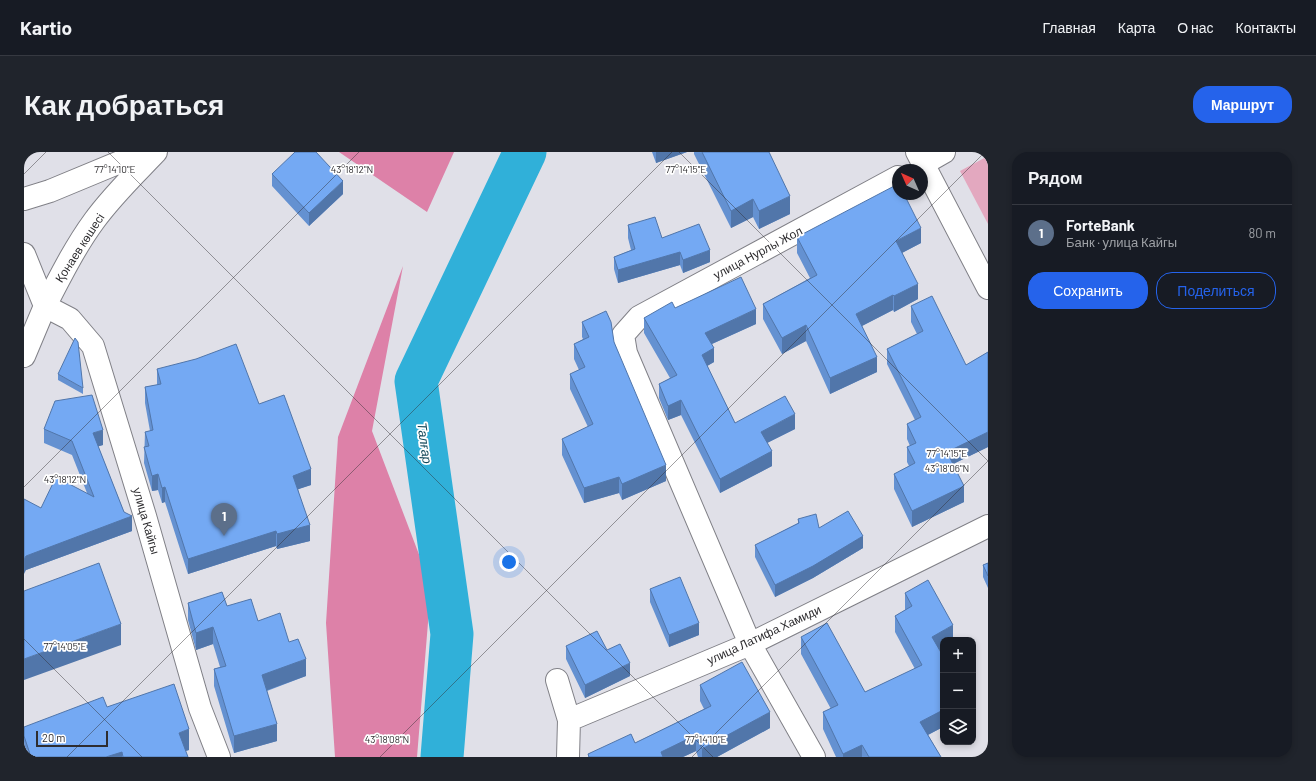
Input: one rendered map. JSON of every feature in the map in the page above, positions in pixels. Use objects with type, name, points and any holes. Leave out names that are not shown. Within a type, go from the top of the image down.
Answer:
[{"type":"street","points":[[24,199],[50,191],[144,152]]},
{"type":"street","name":"Қонаев көшесі","points":[[24,356],[45,306],[62,271],[94,221],[127,182],[156,152]]},
{"type":"street","points":[[944,152],[917,162],[988,288]]},
{"type":"street","name":"улица Нурлы Жол","points":[[750,644],[626,353],[623,335],[639,317],[892,180]]},
{"type":"street","points":[[24,254],[45,306]]},
{"type":"street","name":"улица Кайгы","points":[[45,306],[70,319],[93,346],[145,516],[200,708],[219,757]]},
{"type":"street","name":"улица Латифа Хамиди","points":[[569,720],[750,644],[988,526]]},
{"type":"street","points":[[750,644],[814,757]]},
{"type":"street","points":[[557,680],[569,720],[568,757]]},
{"type":"shaded area","points":[[339,152],[454,152],[427,212]]},
{"type":"shaded area","points":[[988,156],[988,224],[960,171]]},
{"type":"shaded area","points":[[403,266],[372,431],[431,586],[417,757],[335,757],[326,623],[338,437]]},
{"type":"building","points":[[295,152],[316,152],[343,181],[309,213],[272,174]]},
{"type":"building","points":[[702,152],[769,152],[790,196],[759,211],[753,199],[731,211]]},
{"type":"building","points":[[892,187],[892,200],[907,200],[921,228],[896,241],[918,284],[856,314],[877,357],[830,378],[806,325],[782,338],[763,304],[817,275],[797,237]]},
{"type":"building","points":[[655,217],[662,238],[699,224],[710,250],[683,260],[680,252],[618,270],[614,257],[635,249],[628,225]]},
{"type":"building","points":[[741,277],[756,309],[705,333],[714,348],[702,355],[735,423],[785,396],[795,414],[761,432],[772,451],[720,479],[681,400],[668,406],[659,384],[677,375],[644,318],[672,302],[675,308]]},
{"type":"building","points":[[932,296],[966,365],[988,352],[988,432],[947,452],[964,486],[912,511],[894,474],[915,463],[907,447],[916,443],[907,424],[921,417],[887,349],[923,331],[911,306]]},
{"type":"building","points":[[606,311],[611,322],[614,342],[666,465],[622,484],[619,477],[584,488],[562,439],[593,424],[570,374],[585,367],[574,344],[589,337],[582,322]]},
{"type":"building","points":[[75,338],[78,342],[83,388],[58,374]]},
{"type":"building","points":[[236,344],[259,404],[284,395],[311,469],[293,476],[310,525],[277,534],[276,531],[188,559],[165,487],[162,488],[158,474],[152,476],[144,447],[149,446],[145,432],[153,430],[145,387],[161,384],[157,369],[196,359]]},
{"type":"building","points":[[92,395],[103,430],[93,433],[124,512],[132,516],[26,556],[24,559],[24,499],[41,508],[56,477],[94,497],[72,441],[44,429],[55,401]]},
{"type":"building","points":[[848,511],[863,536],[813,566],[775,585],[755,545],[799,523],[798,519],[816,514],[819,528]]},
{"type":"building","points":[[99,563],[121,624],[24,659],[24,591]]},
{"type":"building","points":[[988,563],[988,576],[983,565]]},
{"type":"building","points":[[680,577],[699,623],[669,635],[650,589]]},
{"type":"building","points":[[928,580],[953,625],[932,637],[940,651],[940,712],[920,722],[941,757],[869,757],[862,745],[843,754],[823,712],[838,705],[801,637],[827,623],[865,692],[922,665],[895,616],[912,606],[905,593]]},
{"type":"building","points":[[222,592],[227,606],[251,599],[258,621],[280,613],[289,642],[298,639],[306,659],[262,675],[277,724],[234,736],[214,669],[226,666],[213,627],[196,633],[188,603]]},
{"type":"building","points":[[597,631],[607,650],[620,644],[630,663],[585,685],[566,646]]},
{"type":"building","points":[[742,662],[770,712],[702,749],[696,735],[661,752],[663,757],[589,757],[588,754],[631,734],[635,743],[711,706],[700,685]]},
{"type":"building","points":[[174,684],[189,729],[179,733],[188,757],[123,757],[122,752],[106,757],[31,757],[24,736],[24,727],[103,697],[107,707]]},
{"type":"waterway","name":"Талғар","points":[[442,757],[452,634],[416,381],[525,152]]},
{"type":"place","name":"ForteBank","points":[[224,536]]}]
